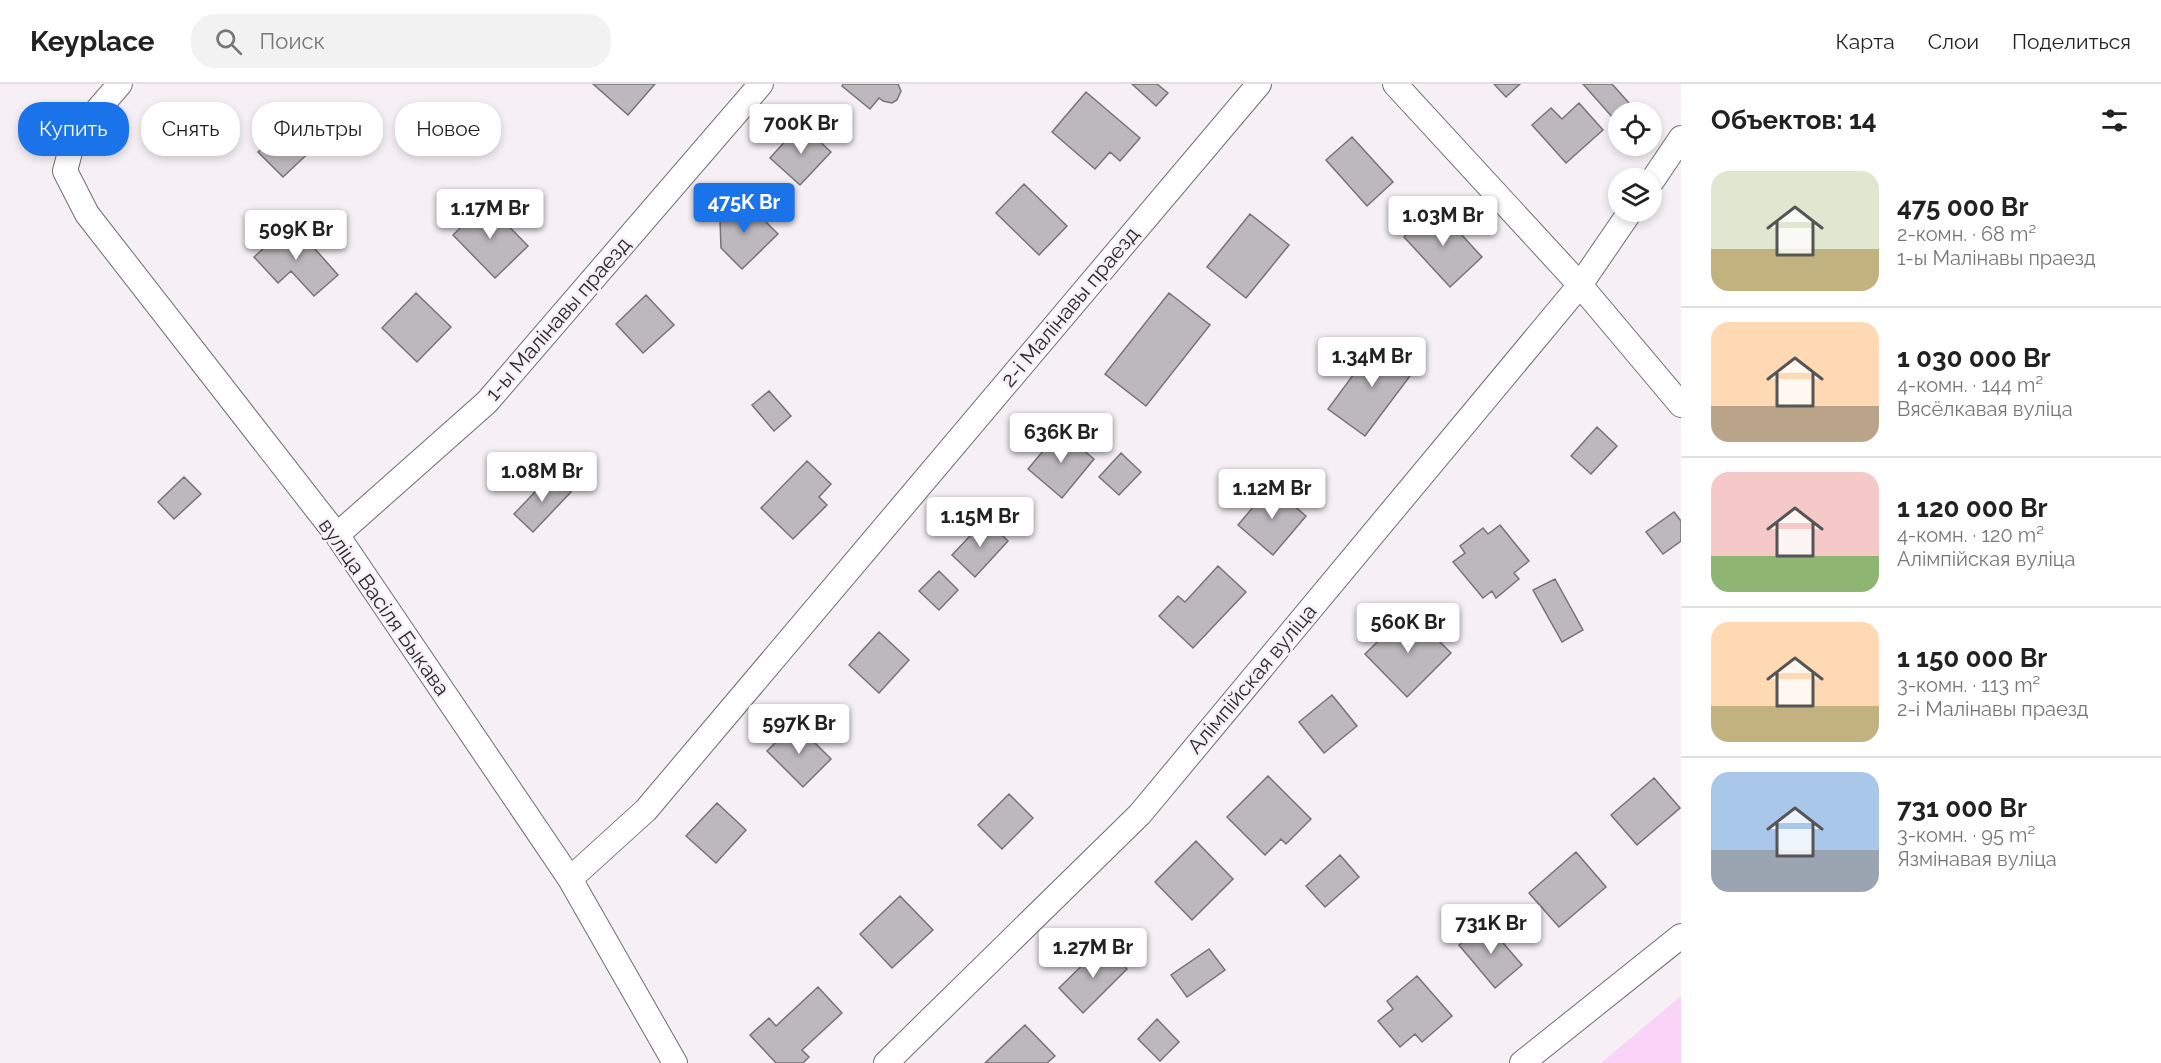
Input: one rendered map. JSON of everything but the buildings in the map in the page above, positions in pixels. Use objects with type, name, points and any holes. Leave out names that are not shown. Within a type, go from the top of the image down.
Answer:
[{"type":"street","name":"вуліца Васіля Быкава","points":[[120,84],[74,137],[65,171],[87,214],[337,535],[570,879],[675,1063]]},
{"type":"street","name":"1-ы Малінавы праезд","points":[[337,535],[487,402],[761,84]]},
{"type":"street","name":"2-і Малінавы праезд","points":[[570,879],[654,801],[1259,84]]},
{"type":"street","points":[[1395,84],[1580,285],[1681,405]]},
{"type":"street","points":[[1661,168],[1681,138]]},
{"type":"street","name":"Алімпійская вуліца","points":[[886,1063],[1140,814],[1580,285],[1623,222]]},
{"type":"street","points":[[1522,1063],[1681,936]]},
{"type":"shaded area","points":[[1681,996],[1681,1063],[1601,1063]]}]
